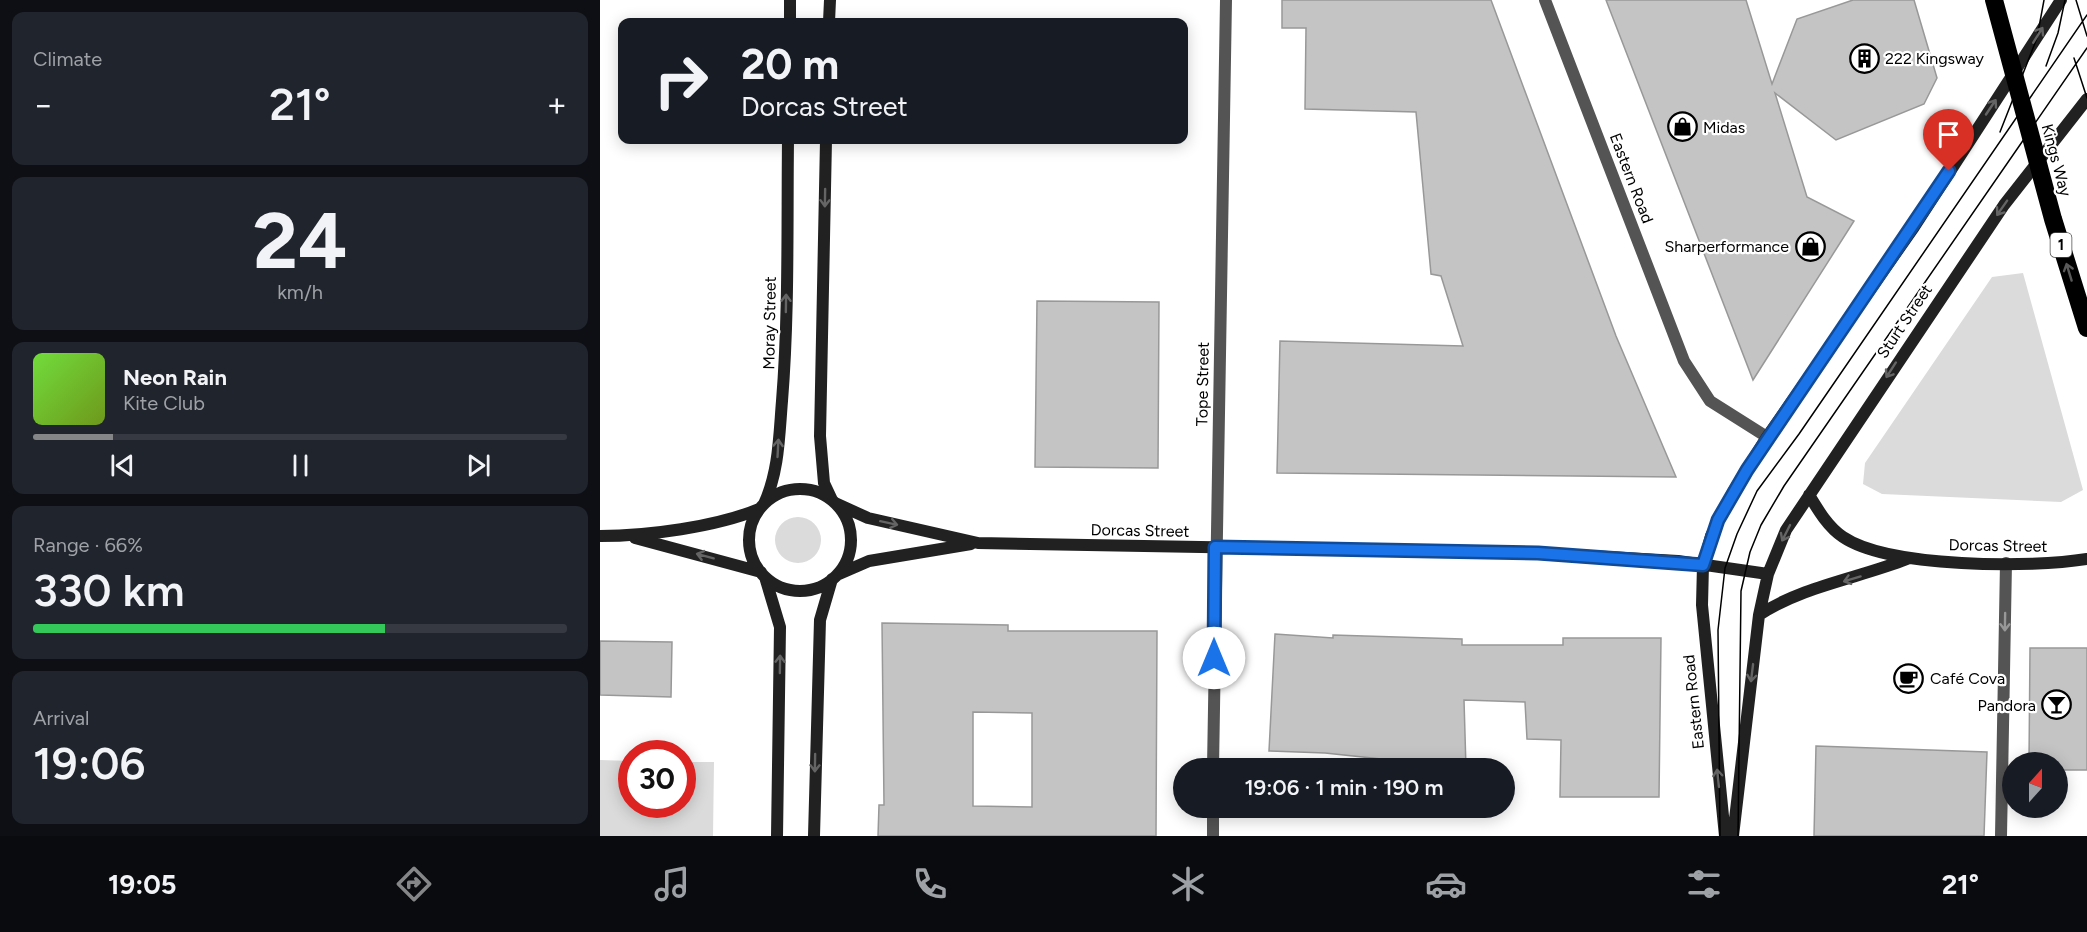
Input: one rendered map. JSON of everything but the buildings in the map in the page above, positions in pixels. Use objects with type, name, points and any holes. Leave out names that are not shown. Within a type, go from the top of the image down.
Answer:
[{"type":"highway","name":"Kings Way","points":[[1994,0],[2015,70],[2037,161],[2087,328]]},
{"type":"street","points":[[790,0],[790,18]]},
{"type":"street","points":[[829,18],[830,0]]},
{"type":"street","name":"Tope Street","points":[[1213,758],[1226,0]]},
{"type":"street","name":"Eastern Road","points":[[1545,0],[1684,361],[1710,401],[1767,437]]},
{"type":"street","points":[[1703,565],[1706,549],[1725,506],[1767,437],[1914,227],[2061,0]]},
{"type":"street","name":"Sturt Street","points":[[1768,574],[1786,530],[1924,321],[2037,161],[2087,99]]},
{"type":"street","name":"Moray Street","points":[[762,507],[773,484],[777,461],[785,361],[788,144]]},
{"type":"street","points":[[629,536],[763,574],[792,590],[813,589],[834,577],[844,566],[850,544],[848,522],[833,502],[824,483],[820,436],[826,144]]},
{"type":"street","points":[[600,536],[629,536],[716,522],[762,507],[782,492],[792,490],[813,491],[833,502]]},
{"type":"street","name":"Dorcas Street","points":[[1809,495],[1828,524],[1841,536],[1862,546],[1907,559],[2006,563],[2087,559]]},
{"type":"street","name":"Dorcas Street","points":[[833,502],[861,516],[978,543]]},
{"type":"street","points":[[762,507],[754,519],[749,541],[751,553],[763,574],[780,627],[777,836]]},
{"type":"street","name":"Dorcas Street","points":[[834,577],[869,561],[978,543],[1538,553],[1703,565],[1768,574]]},
{"type":"street","name":"Dorcas Street","points":[[1759,615],[1802,593],[1872,573],[1907,559]]},
{"type":"street","points":[[2001,836],[2006,563]]},
{"type":"street","name":"Eastern Road","points":[[1703,565],[1701,585],[1704,647],[1725,836]]},
{"type":"street","points":[[1734,836],[1759,615],[1768,574]]},
{"type":"street","points":[[814,836],[820,620],[834,577]]},
{"type":"street","points":[[1213,818],[1213,836]]},
{"type":"shaded area","points":[[2023,273],[2083,490],[2061,502],[1882,494],[1863,484],[1865,463],[1992,277]]},
{"type":"shaded area","points":[[798,517],[814,524],[821,540],[814,556],[798,563],[782,556],[775,540],[782,524]]},
{"type":"shaded area","points":[[600,760],[618,761],[618,818],[696,818],[696,762],[714,762],[713,836],[600,836]]},
{"type":"tram line","points":[[2000,132],[2037,38],[2044,0]]},
{"type":"tram line","points":[[2046,66],[2058,33],[2065,0]]},
{"type":"tram line","points":[[2076,0],[2087,36]]},
{"type":"tram line","points":[[1720,836],[1718,630],[1725,568],[1737,534],[1757,491],[1799,434],[2087,15]]},
{"type":"tram line","points":[[1738,836],[1741,591],[1750,552],[1761,525],[1784,486],[2087,48]]},
{"type":"tram line","points":[[2074,58],[2087,98]]},
{"type":"place","name":"222 Kingsway","points":[[1864,58]]},
{"type":"place","name":"Midas","points":[[1682,127]]},
{"type":"place","name":"Sharperformance","points":[[1810,246]]},
{"type":"place","name":"Café Cova","points":[[1909,678]]},
{"type":"place","name":"Pandora","points":[[2057,705]]},
{"type":"route","points":[[1214,658],[1215,547],[1538,553],[1678,561],[1703,565],[1706,549],[1718,520],[1767,437],[1914,227],[1949,171]]}]
